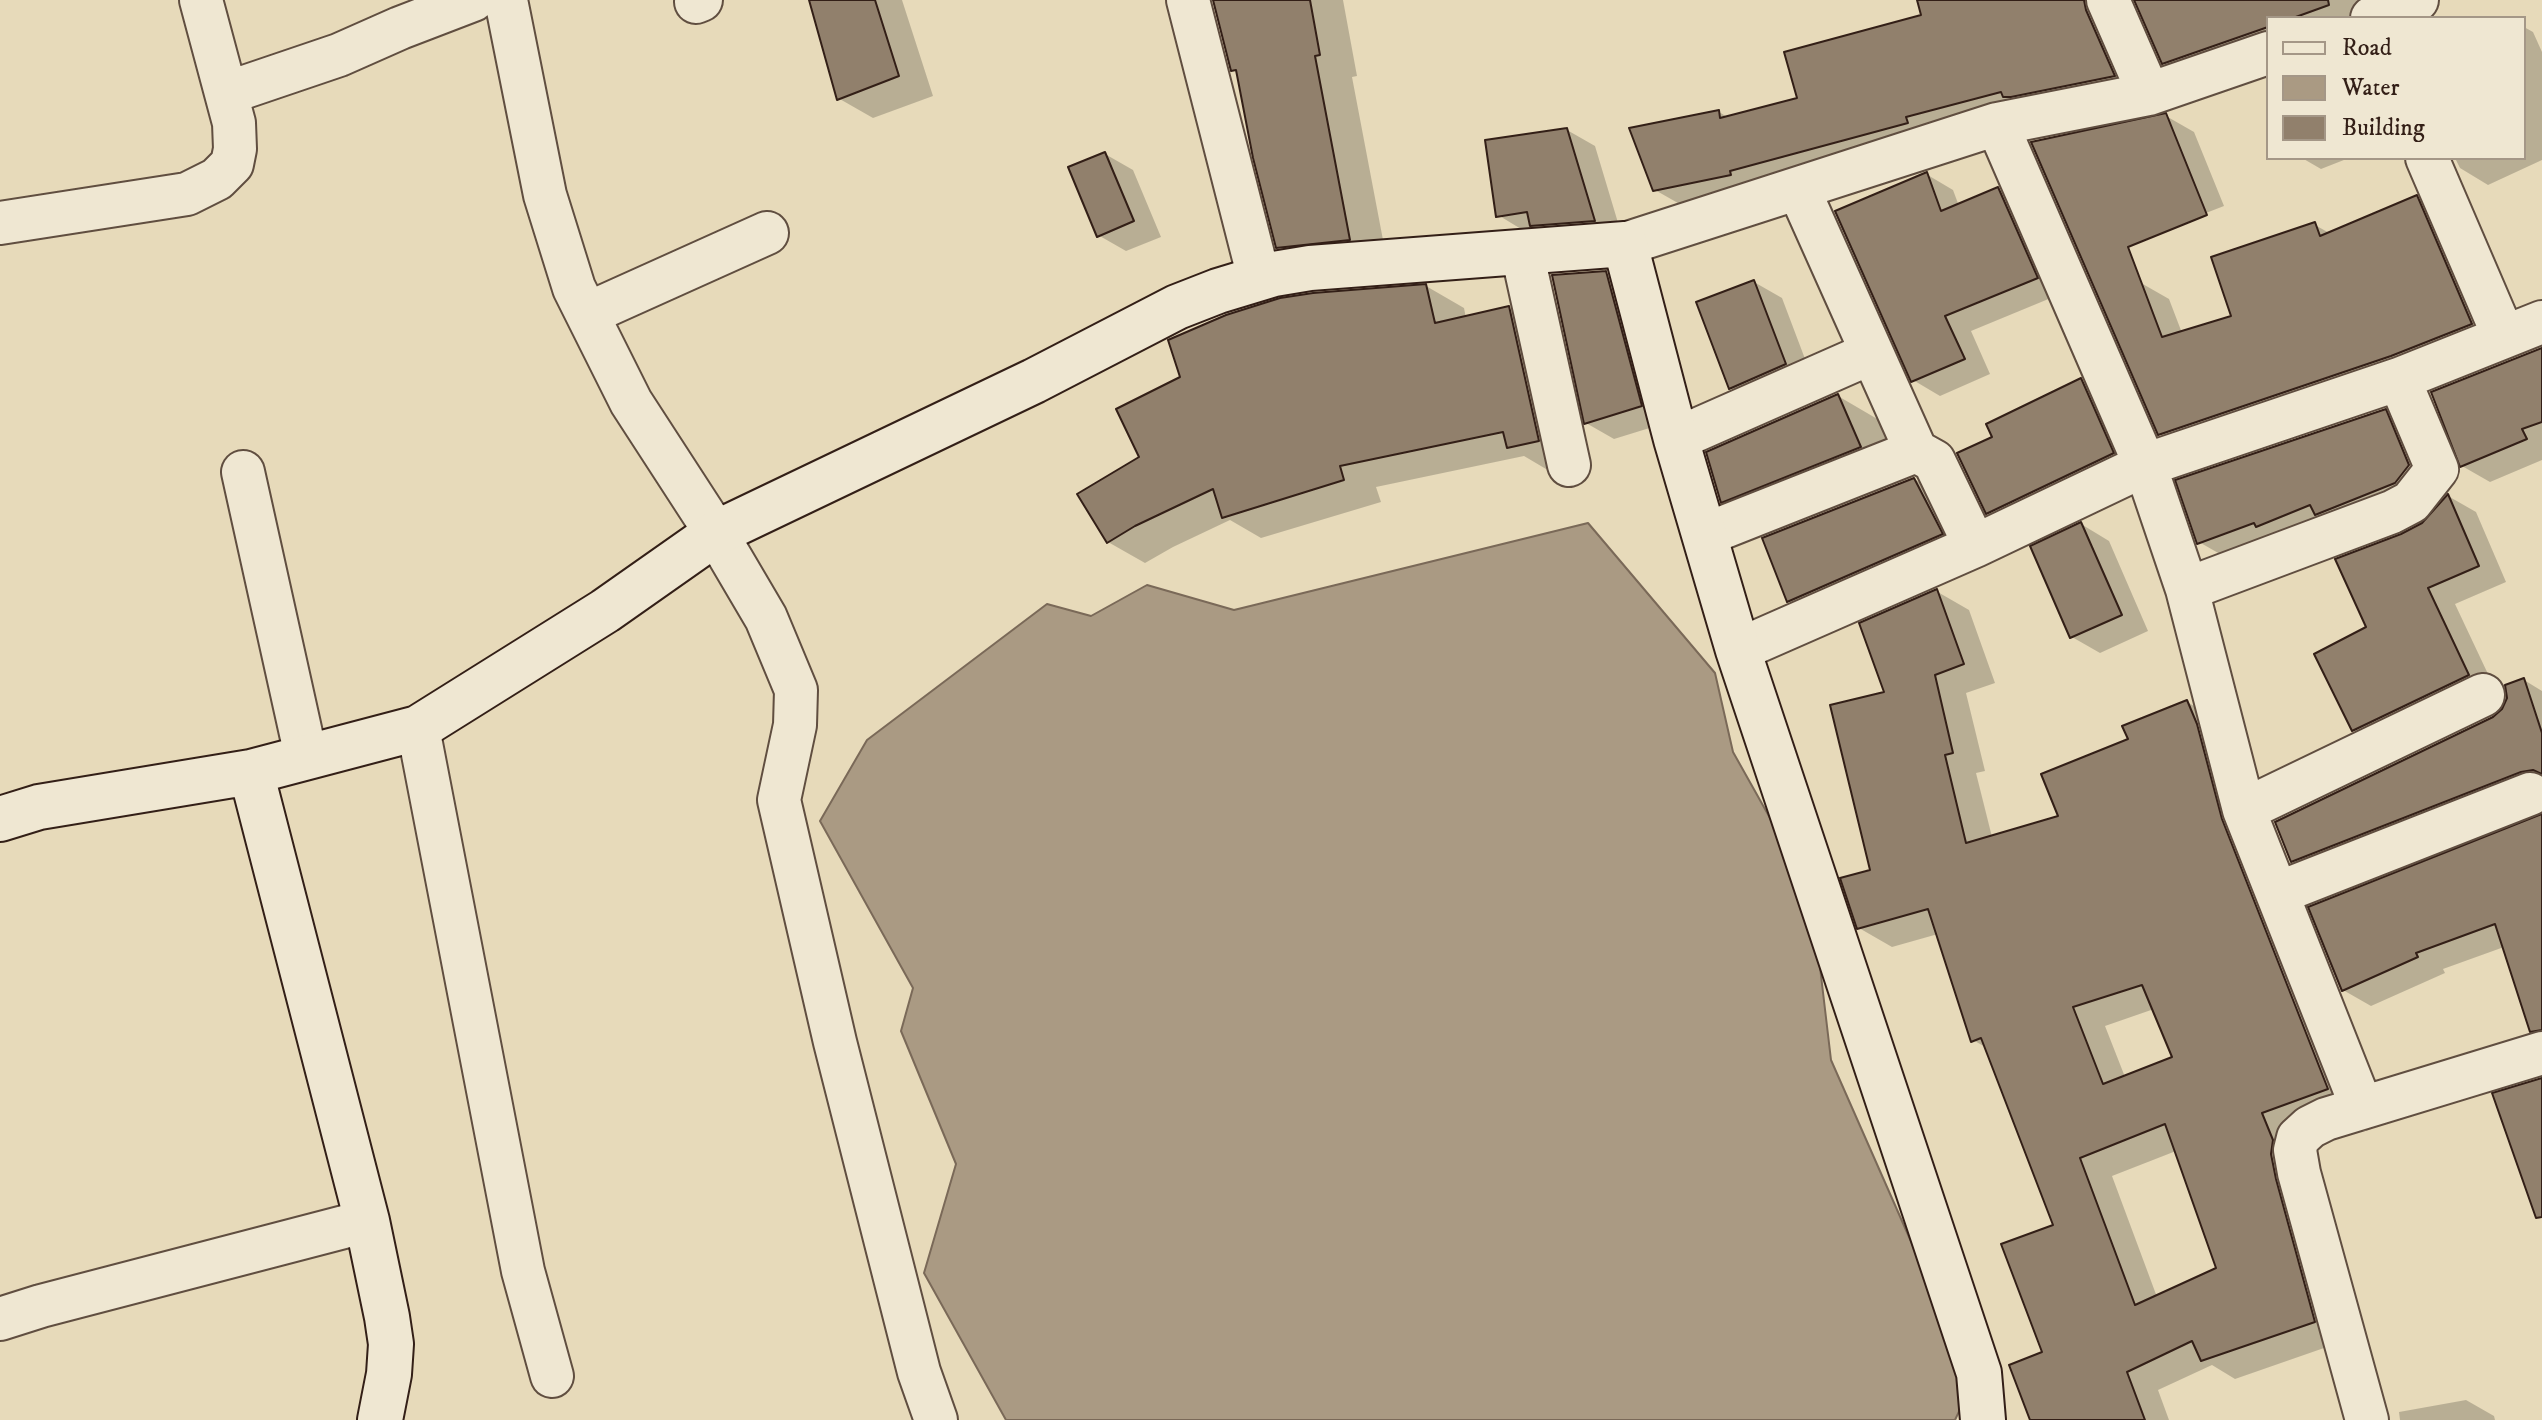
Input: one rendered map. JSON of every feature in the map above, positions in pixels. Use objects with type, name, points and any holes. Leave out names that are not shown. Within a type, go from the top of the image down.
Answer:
[{"type":"street","points":[[0,223],[187,194],[217,179],[232,164],[234,123],[201,0]]},
{"type":"street","points":[[227,93],[339,55],[473,0]]},
{"type":"street","points":[[506,0],[545,195],[574,288],[631,402],[716,533],[766,618],[796,690],[795,725],[779,800],[850,1102],[919,1372],[936,1420]]},
{"type":"street","points":[[1188,0],[1259,278]]},
{"type":"street","points":[[2108,0],[2149,94]]},
{"type":"street","points":[[2377,16],[2417,0]]},
{"type":"street","points":[[0,819],[39,807],[251,772],[418,728],[605,611],[716,533],[1034,381],[1177,307],[1259,278],[1310,268],[1625,244],[1997,124],[2149,94],[2266,54]]},
{"type":"street","points":[[1997,124],[2145,465],[2187,589],[2244,810],[2362,1108]]},
{"type":"street","points":[[1738,650],[1975,546],[2145,465],[2399,379],[2523,330],[2428,160]]},
{"type":"street","points":[[1799,190],[1916,451],[1934,461],[1975,546]]},
{"type":"street","points":[[587,314],[767,233]]},
{"type":"street","points":[[1625,244],[1676,439],[1738,650],[1979,1373],[1983,1420]]},
{"type":"street","points":[[1522,252],[1569,465]]},
{"type":"street","points":[[1676,439],[1871,353]]},
{"type":"street","points":[[2187,589],[2392,512],[2411,502],[2437,469],[2399,379]]},
{"type":"street","points":[[1704,535],[1916,451]]},
{"type":"street","points":[[243,472],[306,756]]},
{"type":"street","points":[[2244,810],[2483,695]]},
{"type":"street","points":[[418,728],[523,1271],[552,1376]]},
{"type":"street","points":[[251,772],[367,1221],[391,1344],[380,1420]]},
{"type":"street","points":[[2278,893],[2530,794]]},
{"type":"street","points":[[2367,1420],[2315,1234],[2295,1150],[2298,1138],[2326,1119],[2542,1053]]},
{"type":"street","points":[[0,1319],[367,1221]]},
{"type":"water","points":[[1588,523],[1715,673],[1733,752],[1811,891],[1831,1060],[1973,1382],[1955,1420],[1006,1420],[924,1273],[956,1164],[901,1031],[913,988],[820,821],[867,740],[1047,604],[1091,616],[1147,585],[1234,610]]},
{"type":"building","points":[[809,0],[875,0],[899,76],[837,100]]},
{"type":"building","points":[[1213,0],[1310,0],[1320,55],[1315,56],[1350,240],[1276,248],[1253,158],[1236,70],[1231,71]]},
{"type":"building","points":[[1917,0],[2084,0],[2115,76],[2011,97],[2003,97],[2001,92],[1906,117],[1908,123],[1730,171],[1731,175],[1653,191],[1629,128],[1719,110],[1720,118],[1797,98],[1784,52],[1921,15]]},
{"type":"building","points":[[2134,0],[2328,0],[2329,5],[2299,16],[2266,16],[2266,28],[2162,64]]},
{"type":"building","points":[[2166,113],[2207,215],[2128,247],[2162,337],[2231,316],[2211,257],[2315,222],[2320,236],[2417,195],[2472,324],[2391,356],[2158,435],[2031,142]]},
{"type":"building","points":[[1567,128],[1595,221],[1530,226],[1527,212],[1496,217],[1485,140]]},
{"type":"building","points":[[1105,152],[1134,221],[1097,237],[1068,167]]},
{"type":"building","points":[[1927,172],[1941,211],[1998,187],[2038,278],[1945,316],[1965,359],[1911,382],[1835,211]]},
{"type":"building","points":[[1606,271],[1642,406],[1584,424],[1552,275]]},
{"type":"building","points":[[1754,280],[1786,364],[1729,389],[1696,302]]},
{"type":"building","points":[[1426,284],[1435,323],[1509,306],[1539,441],[1507,448],[1503,432],[1340,466],[1344,480],[1222,518],[1213,489],[1135,526],[1107,543],[1077,494],[1139,457],[1116,409],[1180,377],[1168,340],[1226,315],[1280,298]]},
{"type":"building","points":[[2542,348],[2542,422],[2522,429],[2527,439],[2460,467],[2431,392]]},
{"type":"building","points":[[2081,378],[2114,453],[1986,514],[1957,453],[1992,437],[1986,424]]},
{"type":"building","points":[[1838,394],[1861,447],[1721,503],[1706,452]]},
{"type":"building","points":[[2386,409],[2409,465],[2395,483],[2315,515],[2310,505],[2256,527],[2254,523],[2197,544],[2175,480]]},
{"type":"building","points":[[1914,478],[1943,534],[1787,602],[1762,538]]},
{"type":"building","points":[[2448,494],[2479,566],[2428,588],[2469,675],[2352,731],[2314,654],[2366,627],[2335,559],[2422,523]]},
{"type":"building","points":[[2081,522],[2122,615],[2070,638],[2030,546]]},
{"type":"building","points":[[1937,589],[1964,664],[1935,675],[1953,753],[1945,755],[1966,843],[2058,816],[2041,774],[2128,739],[2122,726],[2187,700],[2197,724],[2222,819],[2328,1089],[2262,1113],[2273,1140],[2271,1154],[2276,1179],[2315,1322],[2201,1361],[2192,1341],[2127,1372],[2145,1420],[2030,1420],[2009,1365],[2042,1352],[2001,1244],[2053,1225],[1981,1038],[1971,1042],[1928,909],[1857,929],[1840,878],[1870,870],[1830,705],[1884,692],[1859,623]],"holes":[[[2142,985],[2172,1057],[2103,1084],[2073,1007]],[[2165,1124],[2216,1268],[2135,1305],[2080,1158]]]},
{"type":"building","points":[[2524,678],[2542,733],[2542,774],[2533,770],[2521,772],[2291,862],[2275,822],[2493,717],[2502,709],[2507,698],[2505,685]]},
{"type":"building","points":[[2542,814],[2542,1030],[2530,1032],[2495,924],[2416,953],[2418,957],[2342,991],[2308,907]]},
{"type":"building","points":[[2542,1078],[2542,1217],[2536,1218],[2492,1093]]}]
